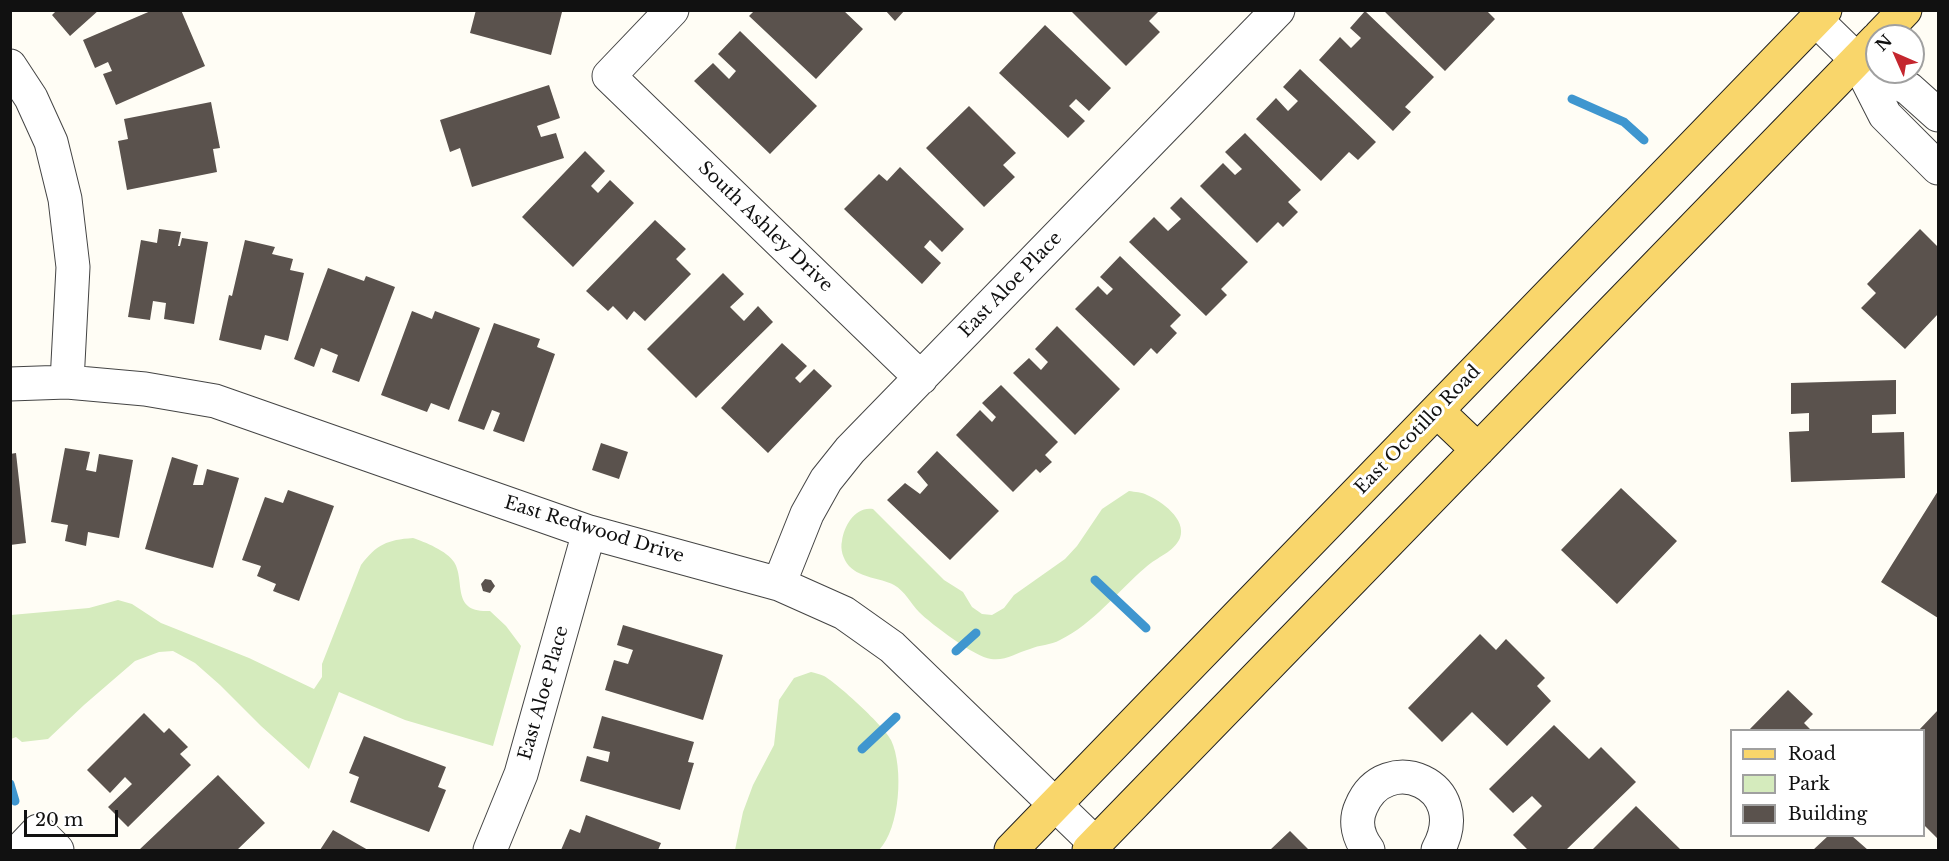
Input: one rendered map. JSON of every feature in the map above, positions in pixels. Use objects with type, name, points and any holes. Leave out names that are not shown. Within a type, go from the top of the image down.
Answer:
[{"type":"main road","points":[[1892,24],[1905,10]]},
{"type":"main road","name":"East Ocotillo Road","points":[[1011,850],[1820,15]]},
{"type":"main road","points":[[1093,847],[1478,450],[1865,69]]},
{"type":"main road","points":[[1437,411],[1478,450]]},
{"type":"street","name":"South Ashley Drive","points":[[672,10],[609,76],[921,378]]},
{"type":"street","name":"East Aloe Place","points":[[779,584],[807,513],[826,480],[850,450],[1278,10]]},
{"type":"street","points":[[1820,15],[1865,54]]},
{"type":"street","points":[[10,66],[31,98],[51,142],[65,199],[73,267],[67,382]]},
{"type":"street","points":[[1878,84],[1885,115],[1938,168]]},
{"type":"street","points":[[1903,84],[1938,114]]},
{"type":"street","name":"East Redwood Drive","points":[[10,384],[67,382],[145,389],[215,401],[589,532],[779,584],[844,613],[892,647],[1055,805],[1093,847]]},
{"type":"street","name":"East Aloe Place","points":[[490,850],[521,774],[589,532]]},
{"type":"street","points":[[1368,850],[1362,842],[1358,827],[1359,812],[1364,798],[1387,780],[1401,777],[1416,779],[1429,785],[1439,795],[1446,809],[1448,824],[1445,838],[1438,850]]},
{"type":"green space","points":[[1129,491],[1145,494],[1171,512],[1180,524],[1180,538],[1177,543],[1170,551],[1146,567],[1094,616],[1072,633],[1056,642],[1001,659],[984,657],[954,639],[919,612],[898,588],[854,570],[847,563],[842,551],[841,544],[848,523],[861,510],[873,509],[944,580],[963,592],[972,607],[982,614],[992,615],[1004,608],[1014,595],[1065,559],[1077,546],[1102,509]]},
{"type":"green space","points":[[413,538],[435,547],[451,558],[457,570],[464,601],[469,607],[490,611],[506,626],[521,646],[493,746],[405,720],[339,692],[309,769],[195,663],[173,651],[159,652],[135,661],[48,739],[22,742],[16,737],[11,739],[11,615],[89,608],[118,600],[132,604],[161,623],[249,658],[314,689],[322,677],[322,664],[361,565],[372,552],[383,544]]},
{"type":"green space","points":[[811,672],[824,676],[839,687],[871,716],[891,740],[898,766],[898,797],[892,828],[879,850],[735,850],[743,812],[753,785],[774,745],[779,700],[794,678]]},
{"type":"building","points":[[57,10],[99,10],[70,36],[52,15]]},
{"type":"building","points":[[153,10],[181,10],[205,66],[116,105],[103,74],[112,71],[108,62],[95,68],[83,40]]},
{"type":"building","points":[[476,10],[556,10],[562,12],[551,55],[470,33]]},
{"type":"building","points":[[755,10],[780,10],[782,12],[784,10],[843,10],[863,29],[816,79],[749,16]]},
{"type":"building","points":[[885,10],[905,10],[895,21]]},
{"type":"building","points":[[1070,10],[1160,10],[1149,21],[1160,32],[1126,66]]},
{"type":"building","points":[[1383,10],[1486,10],[1495,19],[1445,71]]},
{"type":"building","points":[[1365,11],[1434,77],[1405,107],[1411,112],[1393,131],[1319,60],[1340,37],[1351,48],[1361,38],[1350,28]]},
{"type":"building","points":[[1045,25],[1111,88],[1089,111],[1076,99],[1069,106],[1085,121],[1068,138],[999,73]]},
{"type":"building","points":[[740,31],[817,106],[770,154],[694,81],[713,63],[729,79],[736,71],[718,54]]},
{"type":"building","points":[[1300,69],[1376,142],[1358,160],[1349,152],[1321,181],[1256,119],[1276,98],[1288,111],[1298,101],[1283,87]]},
{"type":"building","points":[[549,85],[560,118],[537,126],[541,137],[556,133],[564,158],[472,187],[460,148],[450,152],[440,120]]},
{"type":"building","points":[[211,102],[220,148],[213,149],[217,172],[127,190],[118,141],[128,139],[124,119]]},
{"type":"building","points":[[969,106],[1016,153],[1003,165],[1015,177],[984,207],[926,148]]},
{"type":"building","points":[[1245,133],[1301,190],[1288,202],[1298,212],[1283,227],[1278,222],[1257,243],[1200,186],[1223,163],[1235,175],[1242,169],[1225,152]]},
{"type":"building","points":[[585,151],[605,171],[591,186],[598,193],[610,180],[634,203],[573,267],[522,217]]},
{"type":"building","points":[[900,167],[964,229],[942,252],[930,240],[924,247],[941,263],[922,284],[844,209],[879,174],[887,181]]},
{"type":"building","points":[[1181,197],[1248,262],[1221,289],[1227,295],[1206,316],[1129,242],[1154,217],[1168,231],[1181,219],[1170,208]]},
{"type":"building","points":[[655,220],[686,249],[676,259],[691,274],[645,321],[634,311],[627,320],[613,306],[608,311],[586,291]]},
{"type":"building","points":[[159,229],[181,232],[178,246],[182,238],[208,242],[194,324],[164,319],[166,303],[153,301],[150,320],[128,317],[141,240],[157,243]]},
{"type":"building","points":[[1920,229],[1938,247],[1938,314],[1905,349],[1861,308],[1876,293],[1867,284]]},
{"type":"building","points":[[245,240],[275,247],[272,254],[293,259],[290,270],[304,273],[288,341],[265,335],[261,350],[219,340]]},
{"type":"building","points":[[1120,256],[1181,315],[1170,326],[1177,333],[1157,354],[1151,348],[1134,366],[1075,309],[1098,286],[1107,295],[1113,289],[1100,277]]},
{"type":"building","points":[[328,268],[364,281],[366,276],[395,287],[359,382],[332,372],[338,355],[321,348],[314,367],[294,359]]},
{"type":"building","points":[[723,273],[744,294],[730,307],[744,321],[758,306],[773,322],[696,398],[647,349]]},
{"type":"building","points":[[412,311],[432,319],[435,311],[480,328],[449,410],[431,403],[427,412],[381,395]]},
{"type":"building","points":[[494,323],[540,339],[537,347],[555,354],[524,442],[493,431],[500,413],[492,410],[484,430],[458,421]]},
{"type":"building","points":[[1057,326],[1120,389],[1075,435],[1013,373],[1029,358],[1041,370],[1048,362],[1035,349]]},
{"type":"building","points":[[782,343],[807,366],[795,378],[800,383],[814,369],[832,386],[768,453],[721,408]]},
{"type":"building","points":[[1896,380],[1896,414],[1872,415],[1872,433],[1904,432],[1905,478],[1791,482],[1789,432],[1809,431],[1809,413],[1791,414],[1791,383]]},
{"type":"building","points":[[1001,385],[1058,442],[1045,455],[1052,462],[1040,473],[1036,469],[1013,492],[956,435],[980,410],[992,422],[996,417],[982,403]]},
{"type":"building","points":[[601,443],[628,452],[619,479],[592,470]]},
{"type":"building","points":[[65,448],[90,452],[86,470],[96,472],[99,454],[133,460],[119,538],[88,532],[86,546],[65,541],[68,525],[51,522]]},
{"type":"building","points":[[937,451],[999,511],[950,560],[887,500],[905,483],[920,494],[928,485],[917,472]]},
{"type":"building","points":[[16,453],[26,543],[10,545],[10,454]]},
{"type":"building","points":[[172,457],[198,465],[193,485],[203,485],[207,469],[239,478],[213,568],[145,549]]},
{"type":"building","points":[[1621,488],[1677,541],[1617,604],[1561,550]]},
{"type":"building","points":[[288,490],[334,506],[299,601],[273,591],[276,584],[257,576],[261,566],[242,560],[265,497],[283,503]]},
{"type":"building","points":[[1938,491],[1938,618],[1881,582]]},
{"type":"building","points":[[485,579],[491,580],[495,586],[490,593],[483,591],[481,584]]},
{"type":"building","points":[[623,625],[723,655],[703,720],[605,690],[614,660],[628,664],[633,650],[617,645]]},
{"type":"building","points":[[1480,634],[1496,650],[1506,639],[1545,678],[1537,686],[1551,701],[1507,746],[1472,712],[1442,742],[1408,708]]},
{"type":"building","points":[[1788,690],[1813,714],[1804,723],[1810,729],[1750,729]]},
{"type":"building","points":[[1938,710],[1938,839],[1925,826],[1925,729],[1920,729]]},
{"type":"building","points":[[144,713],[164,733],[169,728],[188,747],[180,754],[191,765],[128,827],[108,807],[132,784],[125,777],[110,793],[87,770]]},
{"type":"building","points":[[602,716],[694,742],[688,762],[694,763],[680,810],[580,781],[587,756],[608,762],[610,752],[593,748]]},
{"type":"building","points":[[1554,725],[1589,759],[1601,747],[1636,782],[1566,850],[1528,850],[1513,835],[1542,806],[1532,796],[1513,813],[1489,789]]},
{"type":"building","points":[[364,736],[446,767],[438,787],[446,790],[429,832],[350,802],[359,777],[349,773]]},
{"type":"building","points":[[218,775],[265,823],[237,850],[139,850]]},
{"type":"building","points":[[1636,806],[1681,850],[1592,850]]},
{"type":"building","points":[[586,815],[661,843],[658,850],[561,850],[570,829],[580,833]]},
{"type":"building","points":[[333,830],[368,850],[320,850]]},
{"type":"building","points":[[1290,831],[1309,850],[1270,850]]},
{"type":"building","points":[[1827,837],[1853,837],[1868,850],[1813,850]]},
{"type":"waterway","points":[[1572,99],[1624,122],[1644,140]]},
{"type":"waterway","points":[[1095,580],[1146,628]]},
{"type":"waterway","points":[[956,651],[976,633]]},
{"type":"waterway","points":[[862,749],[896,717]]},
{"type":"waterway","points":[[10,784],[15,801]]}]
